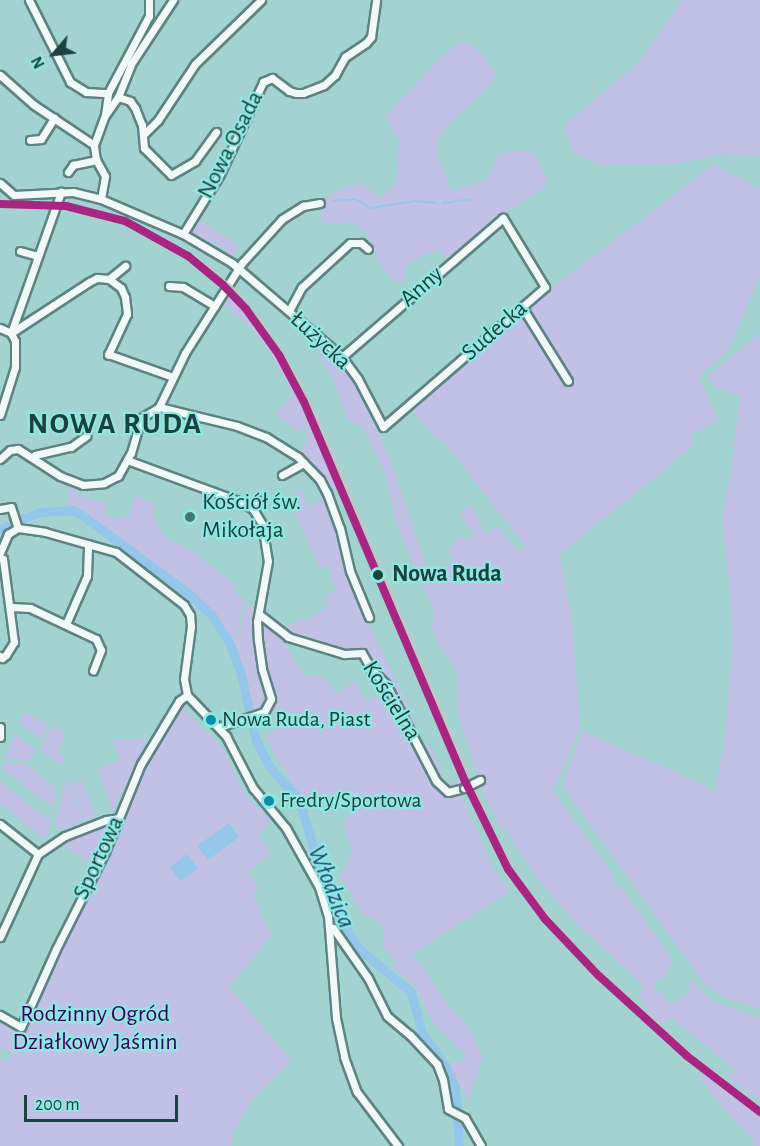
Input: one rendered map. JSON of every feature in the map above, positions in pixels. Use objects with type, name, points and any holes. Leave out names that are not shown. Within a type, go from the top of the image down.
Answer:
[{"type":"street","points":[[29,0],[70,82],[86,92],[108,93]]},
{"type":"street","points":[[101,199],[105,176],[96,160],[94,145],[105,115],[108,93],[149,16],[149,0]]},
{"type":"street","points":[[105,115],[118,97],[131,64],[173,0]]},
{"type":"street","points":[[143,135],[153,125],[195,64],[261,0]]},
{"type":"street","name":"Nowa Osada","points":[[183,234],[220,174],[263,82],[272,78],[289,91],[296,93],[324,85],[335,75],[345,57],[371,37],[376,0]]},
{"type":"street","points":[[0,75],[54,118],[94,145]]},
{"type":"street","points":[[118,97],[130,101],[137,111],[153,125]]},
{"type":"street","points":[[137,111],[144,148],[171,175],[177,174],[195,161],[216,132]]},
{"type":"street","points":[[30,140],[41,139],[54,118]]},
{"type":"street","points":[[69,172],[74,165],[96,160]]},
{"type":"street","name":"Łużycka","points":[[0,183],[14,195],[61,192],[101,199],[183,234],[232,263],[342,357],[364,388],[383,427]]},
{"type":"street","points":[[11,333],[61,192]]},
{"type":"street","points":[[159,407],[173,377],[238,270],[282,219],[303,206],[320,203]]},
{"type":"street","name":"Sudecka","points":[[383,427],[545,287],[503,218]]},
{"type":"street","name":"Anny","points":[[342,357],[503,218]]},
{"type":"street","points":[[289,311],[302,288],[350,243],[361,243],[368,249]]},
{"type":"street","points":[[20,251],[37,256]]},
{"type":"street","points":[[108,279],[125,266]]},
{"type":"street","points":[[11,333],[89,282],[97,278],[108,279],[121,288],[125,297],[127,314],[108,354],[173,377]]},
{"type":"street","points":[[169,286],[183,287],[215,306]]},
{"type":"street","points":[[522,307],[568,381]]},
{"type":"street","points":[[0,328],[11,333],[15,341],[15,367],[0,415]]},
{"type":"street","points":[[0,459],[10,450],[18,449],[60,476],[87,486],[113,480],[123,472],[141,418],[159,407],[237,426],[266,437],[294,453],[320,480],[340,528],[350,571],[369,617]]},
{"type":"street","points":[[35,454],[71,447],[86,436]]},
{"type":"street","points":[[129,457],[175,480],[225,495],[253,509],[264,534],[268,561],[259,614],[260,658],[271,699],[269,706],[258,714],[219,727]]},
{"type":"street","points":[[282,475],[304,463]]},
{"type":"street","points":[[253,509],[261,500]]},
{"type":"street","points":[[0,509],[9,506],[16,516],[18,527]]},
{"type":"street","points":[[1,657],[14,642],[11,607],[3,559],[0,556],[8,534],[18,527],[45,532],[116,552],[184,605],[191,626],[184,679],[187,695],[226,736],[253,788],[298,848],[319,887],[329,928],[336,1018],[344,1057],[357,1092],[398,1146]]},
{"type":"street","points":[[66,624],[87,576],[88,544]]},
{"type":"street","points":[[11,607],[30,609],[66,624],[100,644],[101,650],[93,671]]},
{"type":"street","name":"Kościelna","points":[[259,614],[288,637],[344,654],[362,653],[372,670],[386,684],[436,781],[448,792],[464,789],[480,780]]},
{"type":"street","name":"Sportowa","points":[[0,1015],[21,1027],[56,949],[105,852],[141,764],[178,701],[187,695]]},
{"type":"street","points":[[0,727],[0,737]]},
{"type":"street","points":[[0,937],[38,854],[64,836],[106,820],[118,818]]},
{"type":"street","points":[[0,824],[38,854]]},
{"type":"street","points":[[329,928],[333,928],[368,978],[387,1016],[410,1035],[436,1064],[443,1080],[448,1109],[461,1115],[481,1146]]},
{"type":"green space","points":[[682,0],[760,0],[760,156],[720,154],[677,164],[603,166],[574,153],[563,126],[640,61]]},
{"type":"green space","points":[[463,41],[472,45],[486,59],[496,74],[488,88],[454,118],[439,137],[436,152],[451,190],[485,181],[499,154],[514,151],[526,150],[539,160],[547,179],[544,188],[502,214],[449,260],[439,250],[421,256],[407,265],[403,283],[393,281],[382,268],[367,233],[352,221],[343,224],[324,224],[320,213],[328,197],[345,186],[362,183],[380,198],[396,184],[399,142],[385,116],[446,52]]},
{"type":"green space","points":[[714,164],[760,189],[760,276],[728,350],[699,377],[719,421],[690,435],[692,447],[559,555],[572,616],[580,728],[553,791],[614,877],[610,881],[622,888],[669,955],[672,962],[665,979],[656,980],[654,990],[664,995],[668,1003],[672,1003],[690,993],[688,984],[691,979],[712,1001],[760,1018],[760,1101],[730,1079],[727,1070],[739,1073],[672,1018],[662,1024],[654,1018],[644,1006],[640,994],[643,985],[574,921],[539,881],[512,841],[506,827],[501,830],[482,789],[458,713],[457,674],[452,659],[442,652],[432,627],[434,611],[394,519],[384,471],[363,428],[347,419],[335,384],[315,348],[276,305],[281,305],[340,361],[361,396],[391,461],[431,582],[453,560],[449,553],[458,536],[468,541],[474,534],[461,515],[463,508],[472,506],[486,535],[498,526],[519,552],[526,547],[444,442],[435,439],[410,407],[547,291]]},
{"type":"green space","points":[[198,219],[240,246],[233,257],[213,240],[210,244],[193,233],[192,228]]},
{"type":"green space","points":[[229,293],[262,333],[297,390],[337,486],[325,496],[312,471],[298,457],[307,440],[306,423],[299,432],[276,414],[293,393],[266,346],[251,327],[222,303]]},
{"type":"green space","points":[[760,333],[760,1008],[726,999],[704,983],[564,788],[565,777],[582,731],[705,785],[715,795],[726,728],[732,644],[730,588],[722,518],[731,471],[740,396],[715,388],[708,376]]},
{"type":"green space","points":[[70,485],[76,488],[78,495],[107,503],[105,514],[116,520],[120,515],[128,519],[135,495],[155,504],[153,518],[166,538],[190,550],[237,586],[234,591],[244,600],[235,647],[247,603],[279,631],[302,617],[306,621],[328,606],[325,597],[336,590],[328,565],[320,568],[289,501],[300,489],[309,506],[325,498],[356,601],[358,617],[358,603],[402,692],[424,746],[429,744],[447,785],[461,779],[466,795],[462,797],[493,867],[510,891],[410,956],[416,958],[448,1005],[468,1026],[483,1057],[468,1100],[449,1066],[454,1062],[462,1061],[467,1056],[432,1021],[414,985],[391,966],[396,962],[384,948],[383,928],[371,917],[364,915],[340,876],[352,852],[343,823],[356,806],[354,794],[349,789],[304,803],[265,737],[283,726],[276,711],[251,719],[240,670],[229,642],[211,614],[187,592],[79,513],[67,511]],"holes":[[[288,637],[344,654],[362,653],[386,684],[382,695],[366,701],[355,682],[336,693],[322,675],[305,675],[288,650]]]},
{"type":"green space","name":"Rodzinny Ogród Działkowy Jaśmin","points":[[181,706],[223,748],[245,795],[271,820],[259,836],[271,853],[248,872],[258,887],[253,896],[272,935],[229,987],[292,1061],[251,1101],[234,1131],[232,1146],[0,1146],[0,1059],[8,1061],[12,1052],[0,1049],[0,1015],[21,1027],[17,1040],[62,935],[105,852],[111,847],[152,752]]},
{"type":"green space","points":[[24,712],[47,724],[42,740],[19,722]]},
{"type":"green space","points":[[51,726],[65,731],[58,753],[65,755],[63,764],[56,762],[41,750]]},
{"type":"green space","points":[[15,734],[37,751],[28,762],[5,757]]},
{"type":"green space","points":[[148,738],[113,811],[97,770],[120,760],[112,740]]},
{"type":"green space","points":[[4,762],[28,765],[57,789],[53,807],[3,769]]},
{"type":"green space","points":[[67,778],[84,821],[61,830],[54,826]]},
{"type":"green space","points":[[82,780],[96,816],[85,820],[71,785]]},
{"type":"green space","points":[[0,782],[45,817],[51,818],[48,833],[39,844],[43,837],[0,804]]},
{"type":"green space","points":[[108,823],[112,828],[96,867],[58,842]]},
{"type":"green space","points":[[705,1075],[760,1117],[760,1146],[755,1146],[753,1139],[727,1113],[700,1078]]},
{"type":"shaded area","points":[[229,823],[239,837],[208,860],[197,846]]},
{"type":"shaded area","points":[[187,854],[198,869],[180,881],[170,867]]},
{"type":"waterway","points":[[334,201],[355,199],[371,208],[415,201],[436,203]]},
{"type":"waterway","points":[[443,203],[472,199]]},
{"type":"waterway","name":"Włodzica","points":[[0,530],[40,512],[73,510],[187,592],[211,614],[229,642],[240,670],[256,741],[270,767],[299,800],[323,880],[345,927],[359,949],[411,992],[422,1033],[444,1064],[455,1088],[459,1146]]},
{"type":"railway","points":[[163,241],[204,264],[232,288],[262,324],[295,375],[320,425],[493,832],[520,881],[558,929],[610,982],[697,1060],[760,1108]]},
{"type":"transit line","points":[[0,204],[66,206],[125,221],[188,256],[223,285],[246,309],[279,355],[304,402],[466,783],[508,869],[545,919],[598,975],[687,1056],[760,1112]]},
{"type":"place","name":"Kościół św. Mikołaja","points":[[190,517]]},
{"type":"place","name":"Nowa Ruda","points":[[378,575]]},
{"type":"place","name":"Nowa Ruda, Piast","points":[[211,720]]},
{"type":"place","name":"Fredry/Sportowa","points":[[269,801]]},
{"type":"district","name":"NOWA RUDA","points":[[115,424]]}]
